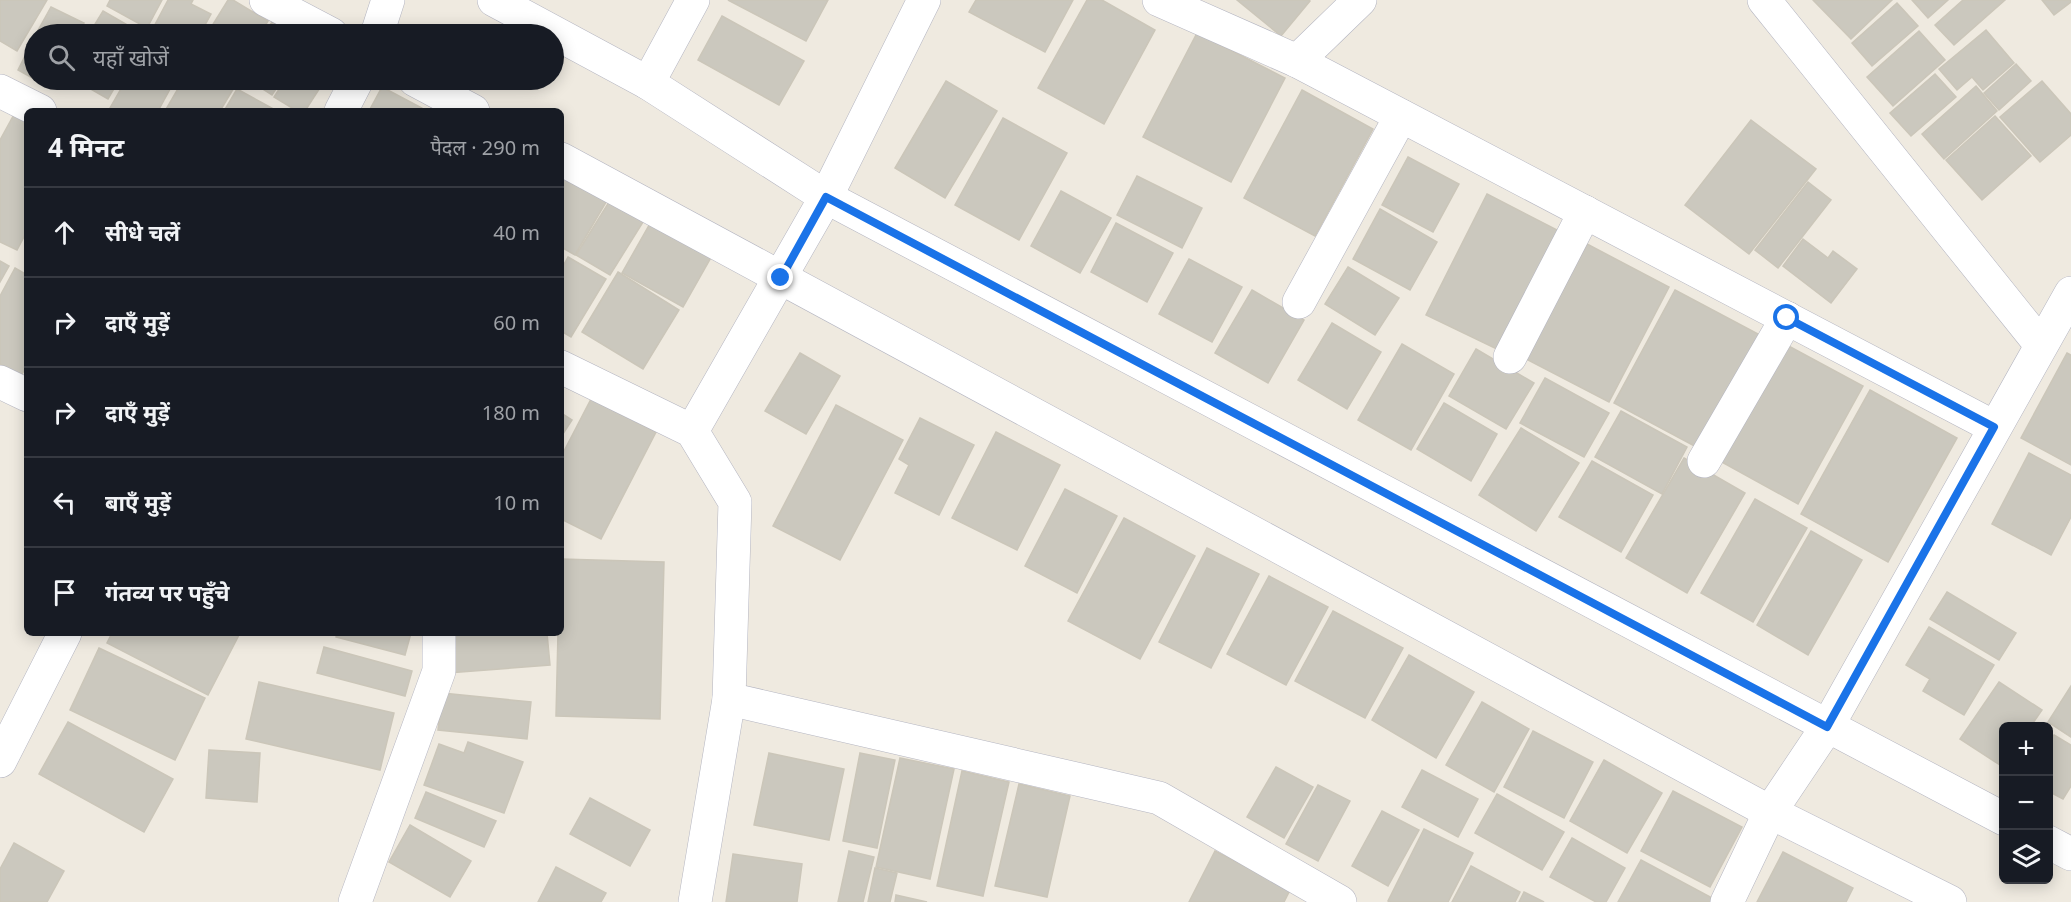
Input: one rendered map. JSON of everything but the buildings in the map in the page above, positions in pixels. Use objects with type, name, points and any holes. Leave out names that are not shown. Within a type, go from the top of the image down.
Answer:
[{"type":"street","points":[[266,0],[312,24]]},
{"type":"street","points":[[380,24],[388,0]]},
{"type":"street","points":[[494,0],[539,24]]},
{"type":"street","points":[[648,83],[693,0]]},
{"type":"street","points":[[692,431],[826,197],[924,0]]},
{"type":"street","points":[[1160,0],[1297,61],[1994,427]]},
{"type":"street","points":[[1297,61],[1360,0]]},
{"type":"street","points":[[1764,0],[2041,345]]},
{"type":"street","points":[[564,38],[648,83],[826,197],[1999,816]]},
{"type":"street","points":[[342,108],[352,90]]},
{"type":"street","points":[[434,90],[467,108]]},
{"type":"street","points":[[0,91],[34,108]]},
{"type":"street","points":[[1299,302],[1401,116]]},
{"type":"street","points":[[564,161],[1770,812],[1950,902]]},
{"type":"street","points":[[1510,357],[1585,212]]},
{"type":"street","points":[[1727,902],[1770,812],[1827,727],[2071,292]]},
{"type":"street","points":[[1704,461],[1787,318]]},
{"type":"street","points":[[564,369],[692,431],[735,502],[729,699],[695,902]]},
{"type":"street","points":[[0,382],[24,394]]},
{"type":"street","points":[[4,745],[63,636]]},
{"type":"street","points":[[355,902],[439,671],[439,636]]},
{"type":"street","points":[[729,699],[1159,798],[1337,901]]},
{"type":"street","points":[[2053,844],[2071,854]]},
{"type":"route","points":[[781,278],[826,197],[1827,727],[1994,427],[1787,318]]}]
